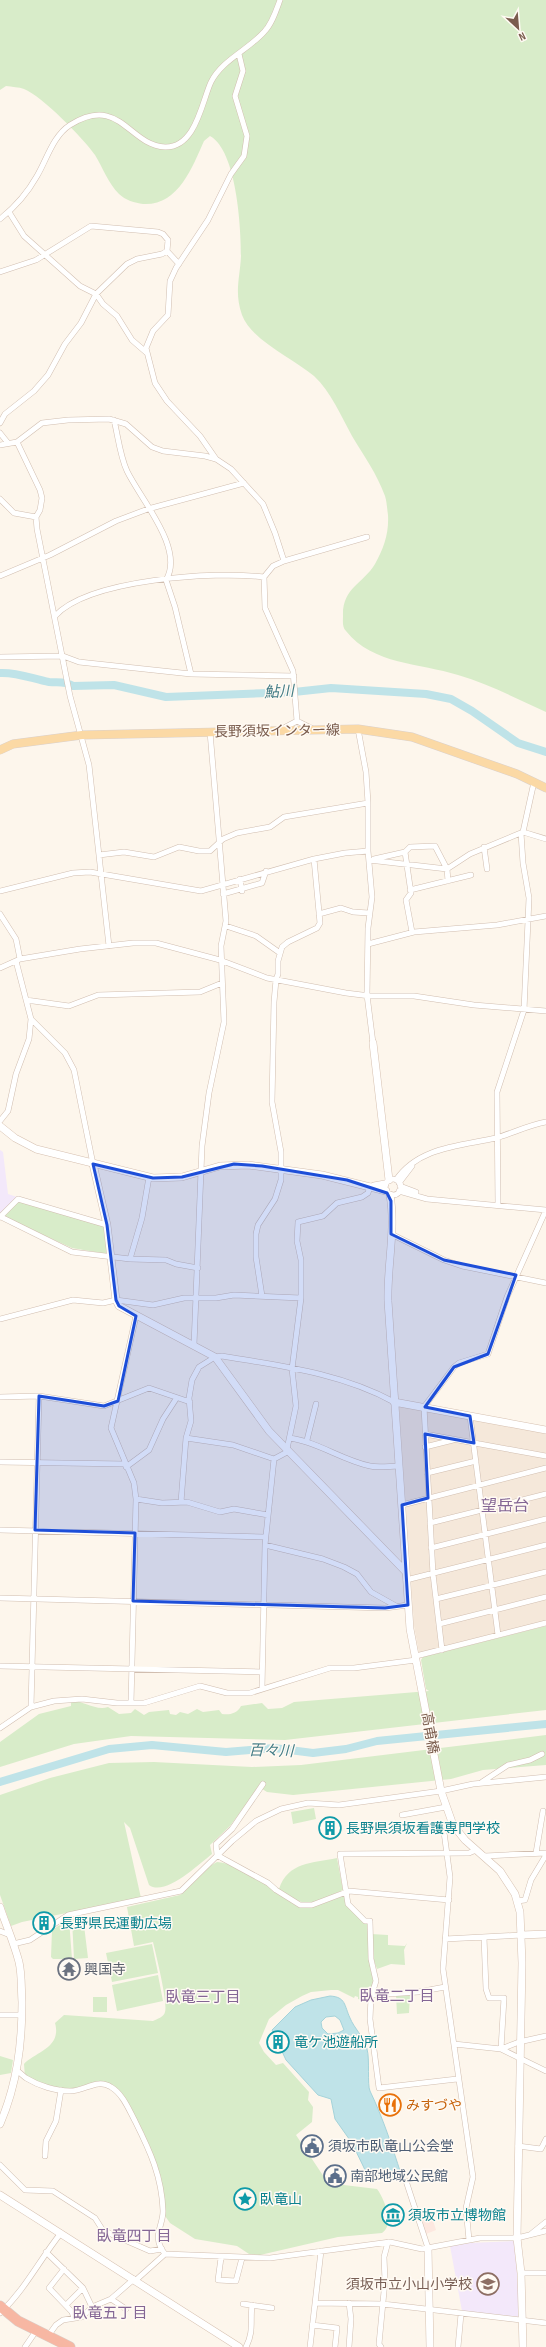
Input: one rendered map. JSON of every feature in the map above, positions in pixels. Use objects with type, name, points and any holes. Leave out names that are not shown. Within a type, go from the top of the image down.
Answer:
[{"type":"highway","points":[[1,2309],[18,2321],[65,2346]]},
{"type":"main road","name":"長野須坂インター線","points":[[0,750],[19,743],[82,735],[313,729],[358,730],[412,737],[534,782],[546,788]]},
{"type":"street","points":[[0,219],[9,212],[36,177],[62,132],[83,119],[98,116],[117,118],[138,135],[158,146],[172,146],[179,143],[196,124],[214,76],[265,31],[280,0]]},
{"type":"street","points":[[216,459],[200,436],[167,402],[155,383],[146,348],[149,339],[168,315],[170,282],[178,264],[189,251],[208,220],[231,174],[244,156],[247,136],[235,96],[243,71],[239,54]]},
{"type":"street","points":[[9,212],[24,236],[80,286],[96,294],[103,304],[117,316],[132,340],[148,354]]},
{"type":"street","points":[[0,272],[24,265],[44,255],[91,226],[158,232],[166,236],[168,240],[167,251],[178,264]]},
{"type":"street","points":[[0,423],[5,414],[34,391],[48,376],[65,344],[81,324],[96,294],[127,264],[137,258],[162,254],[167,251]]},
{"type":"street","points":[[0,445],[17,442],[42,423],[68,420],[114,420],[129,426],[152,447],[163,452],[205,456],[216,459],[231,469],[263,504],[275,532],[284,561]]},
{"type":"street","points":[[114,420],[126,470],[171,551],[166,580],[175,607],[191,674]]},
{"type":"street","points":[[0,433],[8,443]]},
{"type":"street","points":[[17,442],[40,490],[42,503],[36,517],[45,580],[56,616],[70,696],[82,735],[89,766],[109,946]]},
{"type":"street","points":[[0,576],[43,558],[116,521],[148,509],[244,483]]},
{"type":"street","points":[[0,499],[14,513],[36,517]]},
{"type":"street","points":[[297,720],[294,676],[289,660],[265,608],[264,577],[274,566],[284,561],[367,538]]},
{"type":"street","points":[[56,616],[60,611],[111,588],[220,574],[264,577]]},
{"type":"street","points":[[0,657],[63,658],[79,662],[191,674],[294,676]]},
{"type":"street","points":[[297,720],[313,729]]},
{"type":"street","points":[[281,730],[297,720]]},
{"type":"street","points":[[358,730],[366,772],[368,803],[368,851],[372,897],[369,913],[368,995],[372,1043]]},
{"type":"street","points":[[194,1345],[201,1172],[209,1093],[224,1022],[220,946],[226,926],[210,732]]},
{"type":"street","points":[[498,1205],[497,1092],[524,1010],[529,898],[523,863],[522,832],[534,782]]},
{"type":"street","points":[[100,855],[132,853],[154,857],[179,847],[199,851],[210,851],[223,839],[237,833],[270,827],[284,818],[368,803]]},
{"type":"street","points":[[369,860],[447,869],[484,847],[522,832],[546,839]]},
{"type":"street","points":[[369,860],[405,852],[410,847],[435,846],[447,869],[448,881]]},
{"type":"street","points":[[484,847],[487,869]]},
{"type":"street","points":[[0,891],[73,873],[101,874],[201,891],[266,871],[314,859],[345,853],[368,851]]},
{"type":"street","points":[[405,852],[408,865],[410,890],[406,900],[412,932]]},
{"type":"street","points":[[262,1296],[256,1257],[256,1234],[258,1225],[280,1188],[281,1168],[281,1152],[272,1102],[276,980],[282,947],[288,942],[317,928],[320,923],[314,859]]},
{"type":"street","points":[[223,894],[242,891],[262,884],[266,871]]},
{"type":"street","points":[[410,890],[472,875]]},
{"type":"street","points":[[240,879],[242,891]]},
{"type":"street","points":[[319,914],[341,908],[353,912],[369,913]]},
{"type":"street","points":[[0,914],[16,939],[18,960],[31,1019],[29,1039],[16,1074],[8,1111],[0,1121]]},
{"type":"street","points":[[368,944],[412,932],[497,925],[546,916]]},
{"type":"street","points":[[226,926],[256,936],[280,953]]},
{"type":"street","points":[[0,968],[18,960],[109,946],[156,943],[220,960],[250,973],[276,980],[368,995],[414,996],[524,1010],[546,1011]]},
{"type":"street","points":[[26,1000],[69,1006],[98,995],[200,992],[222,983]]},
{"type":"street","points":[[31,1019],[65,1054],[74,1070],[107,1225],[116,1300],[119,1306],[215,1357],[276,1365],[347,1380],[371,1389],[394,1402],[546,1430]]},
{"type":"street","name":"高甫橋","points":[[372,1043],[386,1150],[393,1187],[392,1234],[388,1276],[394,1402],[408,1605],[438,1778],[453,1825]]},
{"type":"street","points":[[393,1187],[405,1169],[437,1150],[497,1137],[546,1122]]},
{"type":"street","points":[[0,1126],[15,1138],[36,1149],[149,1177],[182,1177],[234,1164],[281,1168],[370,1186],[393,1187],[427,1199],[546,1210],[516,1275],[488,1354],[459,1363],[454,1367],[424,1407],[431,1548],[442,1650]]},
{"type":"street","points":[[130,1259],[142,1218],[149,1177]]},
{"type":"street","points":[[262,1688],[265,1537],[274,1460],[288,1450],[296,1406],[292,1369],[301,1298],[298,1222],[323,1216],[337,1204],[362,1197],[368,1193],[370,1186]]},
{"type":"street","points":[[107,1225],[18,1199],[0,1217],[72,1252],[130,1259],[166,1260],[176,1264],[198,1268]]},
{"type":"street","points":[[392,1234],[450,1262],[516,1275],[546,1283]]},
{"type":"street","points":[[0,1318],[73,1300],[103,1303],[116,1300],[153,1305],[167,1301],[197,1298],[262,1296],[301,1298]]},
{"type":"street","points":[[131,1703],[136,1499],[134,1483],[111,1428],[136,1316]]},
{"type":"street","points":[[181,1502],[186,1438],[191,1421],[191,1385],[197,1370],[215,1357]]},
{"type":"street","points":[[215,1357],[260,1419],[405,1571]]},
{"type":"street","points":[[0,1397],[39,1396],[104,1406],[149,1388],[176,1399],[190,1402]]},
{"type":"street","points":[[31,1707],[39,1396]]},
{"type":"street","points":[[0,1462],[126,1466],[149,1450],[163,1419],[176,1399]]},
{"type":"street","points":[[307,1440],[316,1404]]},
{"type":"street","points":[[470,1416],[498,1635]]},
{"type":"street","points":[[425,1434],[546,1456]]},
{"type":"street","points":[[186,1438],[233,1445],[274,1460]]},
{"type":"street","points":[[290,1438],[307,1440],[366,1465],[399,1466]]},
{"type":"street","points":[[426,1447],[456,1440]]},
{"type":"street","points":[[427,1473],[476,1461]]},
{"type":"street","points":[[402,1505],[546,1468]]},
{"type":"street","points":[[430,1523],[546,1494]]},
{"type":"street","points":[[136,1499],[162,1503],[187,1502],[220,1512],[234,1509],[268,1515]]},
{"type":"street","points":[[431,1548],[546,1519]]},
{"type":"street","points":[[0,1530],[265,1537]]},
{"type":"street","points":[[265,1545],[344,1567],[356,1574],[371,1592],[396,1606]]},
{"type":"street","points":[[406,1580],[546,1545]]},
{"type":"street","points":[[436,1599],[546,1572]]},
{"type":"street","points":[[439,1624],[546,1597]]},
{"type":"street","points":[[0,1598],[263,1605],[408,1605]]},
{"type":"street","points":[[0,1728],[31,1707],[54,1701],[74,1699],[131,1703],[159,1700],[200,1686],[209,1687],[228,1693],[250,1692],[316,1674],[330,1668],[354,1668],[416,1658],[546,1623]]},
{"type":"street","points":[[0,1666],[262,1672]]},
{"type":"street","points":[[479,1783],[508,1765],[530,1760],[542,1754]]},
{"type":"street","points":[[13,1944],[30,1940],[68,1916],[181,1891],[217,1855],[256,1821],[281,1808],[308,1803],[339,1805],[441,1791],[479,1783],[546,1777]]},
{"type":"street","points":[[217,1855],[216,1844],[232,1829],[263,1784]]},
{"type":"street","points":[[402,1815],[446,1807]]},
{"type":"street","points":[[536,1853],[543,1811]]},
{"type":"street","points":[[469,2240],[466,2208],[473,2177],[457,2079],[454,2044],[443,1969],[450,1877],[444,1832],[453,1825],[476,1850],[485,1856],[500,1871],[510,1885],[517,1901],[522,1935],[517,2238],[524,2321],[523,2347]]},
{"type":"street","points":[[457,2079],[379,2088],[370,2019],[376,1981],[371,1959],[370,1921],[365,1921],[348,1904],[340,1854],[469,1853],[476,1850]]},
{"type":"street","points":[[485,1856],[536,1853],[546,1854],[531,1880],[525,1900],[517,1901]]},
{"type":"street","points":[[217,1855],[268,1883],[300,1905],[312,1905],[345,1891],[378,1892],[449,1900]]},
{"type":"street","points":[[0,1907],[13,1944],[21,1977],[22,2015],[21,2049],[17,2071],[8,2104],[0,2124]]},
{"type":"street","points":[[0,1931],[10,1935]]},
{"type":"street","points":[[445,1939],[546,1934]]},
{"type":"street","points":[[484,1937],[486,1989],[489,1998],[504,1998],[501,2049]]},
{"type":"street","points":[[373,1995],[445,1988]]},
{"type":"street","points":[[0,2016],[22,2015]]},
{"type":"street","points":[[501,2049],[520,2042],[546,2036]]},
{"type":"street","points":[[454,2044],[501,2049],[546,2072]]},
{"type":"street","points":[[17,2071],[25,2078],[61,2090],[82,2090],[94,2084],[102,2083],[112,2087],[126,2102],[148,2145],[161,2183],[163,2213],[158,2234],[165,2254]]},
{"type":"street","points":[[45,2156],[46,2141],[56,2121],[61,2090]]},
{"type":"street","points":[[518,2146],[541,2149],[546,2139]]},
{"type":"street","points":[[0,2165],[26,2190],[53,2191],[95,2218],[102,2229],[111,2234],[150,2251],[162,2249]]},
{"type":"street","points":[[406,2181],[428,2248],[430,2347]]},
{"type":"street","points":[[0,2195],[239,2347]]},
{"type":"street","points":[[529,2235],[546,2222]]},
{"type":"street","points":[[48,2336],[56,2325],[63,2320],[82,2317],[92,2307],[111,2298],[135,2280],[165,2254],[221,2258],[270,2258],[388,2242],[422,2249],[469,2240],[517,2238],[546,2231]]},
{"type":"street","points":[[1,2309],[28,2281],[46,2252],[61,2234]]},
{"type":"street","points":[[381,2347],[379,2344],[383,2304],[384,2258],[388,2242]]},
{"type":"street","points":[[310,2347],[321,2251]]},
{"type":"street","points":[[46,2252],[83,2288],[92,2307]]},
{"type":"street","points":[[221,2258],[218,2280],[236,2281],[242,2258]]},
{"type":"street","points":[[64,2269],[49,2288],[72,2312],[74,2318]]},
{"type":"street","points":[[521,2273],[546,2273]]},
{"type":"street","points":[[66,2305],[83,2288]]},
{"type":"street","points":[[111,2298],[126,2309]]},
{"type":"street","points":[[316,2303],[383,2304],[546,2323]]},
{"type":"street","points":[[243,2304],[272,2308]]},
{"type":"street","points":[[349,2304],[349,2347]]},
{"type":"street","points":[[246,2347],[252,2330],[252,2306]]},
{"type":"street","points":[[458,2347],[461,2314]]},
{"type":"street","points":[[312,2325],[336,2328],[335,2347]]},
{"type":"street","points":[[25,2347],[36,2331]]},
{"type":"highlighted area","points":[[93,1164],[153,1178],[182,1177],[234,1164],[262,1166],[347,1180],[387,1193],[391,1201],[391,1234],[444,1260],[516,1275],[488,1354],[454,1367],[425,1407],[470,1416],[474,1443],[425,1434],[428,1498],[402,1505],[408,1605],[385,1608],[133,1601],[135,1533],[35,1530],[39,1396],[104,1406],[118,1401],[136,1316],[119,1306],[116,1300],[107,1225]]},
{"type":"shaded area","points":[[0,1150],[3,1152],[8,1194],[17,1197],[0,1215]]},
{"type":"shaded area","points":[[399,1406],[546,1432],[546,1622],[419,1653],[414,1626]]},
{"type":"shaded area","points":[[420,2214],[431,2214],[436,2230],[426,2234]]},
{"type":"shaded area","name":"須坂市立小山小学校","points":[[514,2241],[521,2317],[462,2311],[450,2246],[470,2243]]},
{"type":"green space","points":[[0,0],[546,0],[546,712],[492,687],[469,679],[443,671],[383,657],[370,651],[357,642],[344,628],[343,616],[346,599],[354,587],[375,564],[385,540],[388,528],[386,498],[374,473],[326,389],[314,376],[263,341],[254,333],[242,315],[238,299],[241,256],[236,191],[232,173],[219,144],[210,136],[204,141],[189,173],[175,192],[166,199],[155,203],[143,204],[124,198],[115,190],[90,148],[41,100],[32,93],[18,87],[6,86],[0,90]]},
{"type":"green space","points":[[19,1201],[104,1225],[107,1254],[72,1248],[3,1217]]},
{"type":"green space","points":[[546,1626],[546,1710],[285,1740],[131,1736],[74,1744],[0,1767],[0,1742],[39,1714],[71,1706],[71,1701],[80,1702],[98,1708],[108,1707],[119,1714],[131,1713],[135,1709],[144,1715],[149,1712],[169,1710],[170,1714],[176,1715],[180,1712],[188,1714],[197,1709],[203,1712],[219,1710],[222,1714],[227,1714],[235,1712],[241,1706],[262,1703],[268,1709],[282,1708],[294,1702],[429,1691],[426,1689],[421,1660],[423,1657]]},
{"type":"green space","points":[[546,1735],[546,1765],[483,1770],[451,1779],[293,1795],[267,1792],[259,1787],[230,1826],[210,1845],[212,1854],[182,1878],[164,1887],[156,1888],[149,1885],[130,1828],[124,1822],[141,1898],[22,1922],[11,1926],[0,1895],[0,1795],[50,1778],[109,1763],[154,1762],[252,1767],[301,1765]]},
{"type":"green space","points":[[314,1808],[316,1819],[293,1824],[291,1812]]},
{"type":"green space","points":[[337,1858],[343,1890],[316,1902],[304,1903],[289,1896],[279,1889],[288,1873],[302,1865]]},
{"type":"green space","points":[[217,1862],[248,1873],[299,1906],[344,1893],[347,1905],[369,1922],[374,1981],[369,2002],[358,1999],[358,1997],[355,1996],[354,1998],[338,1990],[311,1992],[286,2005],[269,2019],[259,2043],[264,2052],[276,2065],[283,2063],[309,2092],[308,2100],[313,2107],[312,2122],[296,2135],[326,2180],[344,2185],[377,2189],[380,2193],[388,2218],[386,2229],[382,2233],[338,2237],[260,2255],[249,2254],[237,2246],[195,2239],[170,2223],[163,2213],[161,2184],[126,2102],[112,2087],[102,2083],[80,2089],[63,2090],[46,2086],[25,2078],[24,2064],[51,2044],[55,2038],[55,2023],[64,2015],[153,2021],[163,2015],[165,2012],[165,1999],[153,1942],[134,1946],[127,1907],[180,1895],[208,1867]]},
{"type":"green space","points":[[83,1917],[88,1958],[74,1959],[72,1919]]},
{"type":"green space","points":[[69,1919],[72,1959],[53,1959],[51,1957],[52,1930]]},
{"type":"green space","points":[[371,1934],[388,1935],[388,1945],[405,1946],[407,1943],[404,1950],[405,1965],[391,1964],[377,1969],[373,1958]]},
{"type":"green space","points":[[152,1944],[158,1973],[112,1982],[106,1953]]},
{"type":"green space","points":[[158,1975],[163,2001],[117,2011],[112,1985]]},
{"type":"green space","points":[[410,1994],[409,2013],[397,2014],[396,1995]]},
{"type":"green space","points":[[93,1997],[107,1997],[107,2012],[93,2012]]},
{"type":"green space","points":[[0,2056],[13,2060],[11,2073],[0,2075]]},
{"type":"water","points":[[330,1996],[342,2000],[352,2022],[364,2040],[368,2053],[369,2088],[391,2143],[401,2174],[400,2177],[367,2174],[352,2143],[335,2119],[331,2099],[318,2095],[286,2060],[272,2030],[295,2007],[311,2000]],"holes":[[[335,2016],[340,2020],[344,2030],[338,2033],[328,2034],[322,2028],[321,2022],[326,2017]]]},
{"type":"waterway","name":"鮎川","points":[[0,673],[19,675],[49,682],[70,684],[73,686],[114,685],[166,697],[294,692],[331,688],[426,694],[451,699],[472,711],[518,743],[546,752]]},
{"type":"waterway","name":"百々川","points":[[0,1782],[109,1749],[152,1745],[226,1752],[274,1748],[313,1753],[346,1749],[377,1741],[546,1724]]},
{"type":"place","name":"長野県須坂看護専門学校","points":[[330,1828]]},
{"type":"place","name":"長野県民運動広場","points":[[44,1923]]},
{"type":"place","name":"興国寺","points":[[69,1969]]},
{"type":"place","name":"竜ケ池遊船所","points":[[278,2042]]},
{"type":"place","name":"みすづや","points":[[390,2105]]},
{"type":"place","name":"須坂市臥竜山公会堂","points":[[312,2146]]},
{"type":"place","name":"南部地域公民館","points":[[335,2176]]},
{"type":"place","name":"臥竜山","points":[[245,2199]]},
{"type":"place","name":"須坂市立博物館","points":[[393,2215]]},
{"type":"place","name":"須坂市立小山小学校","points":[[488,2284]]},
{"type":"district","name":"望岳台","points":[[505,1506]]},
{"type":"district","name":"臥竜二丁目","points":[[397,1996]]},
{"type":"district","name":"臥竜三丁目","points":[[203,1997]]},
{"type":"district","name":"臥竜四丁目","points":[[134,2236]]},
{"type":"district","name":"臥竜五丁目","points":[[110,2313]]}]
